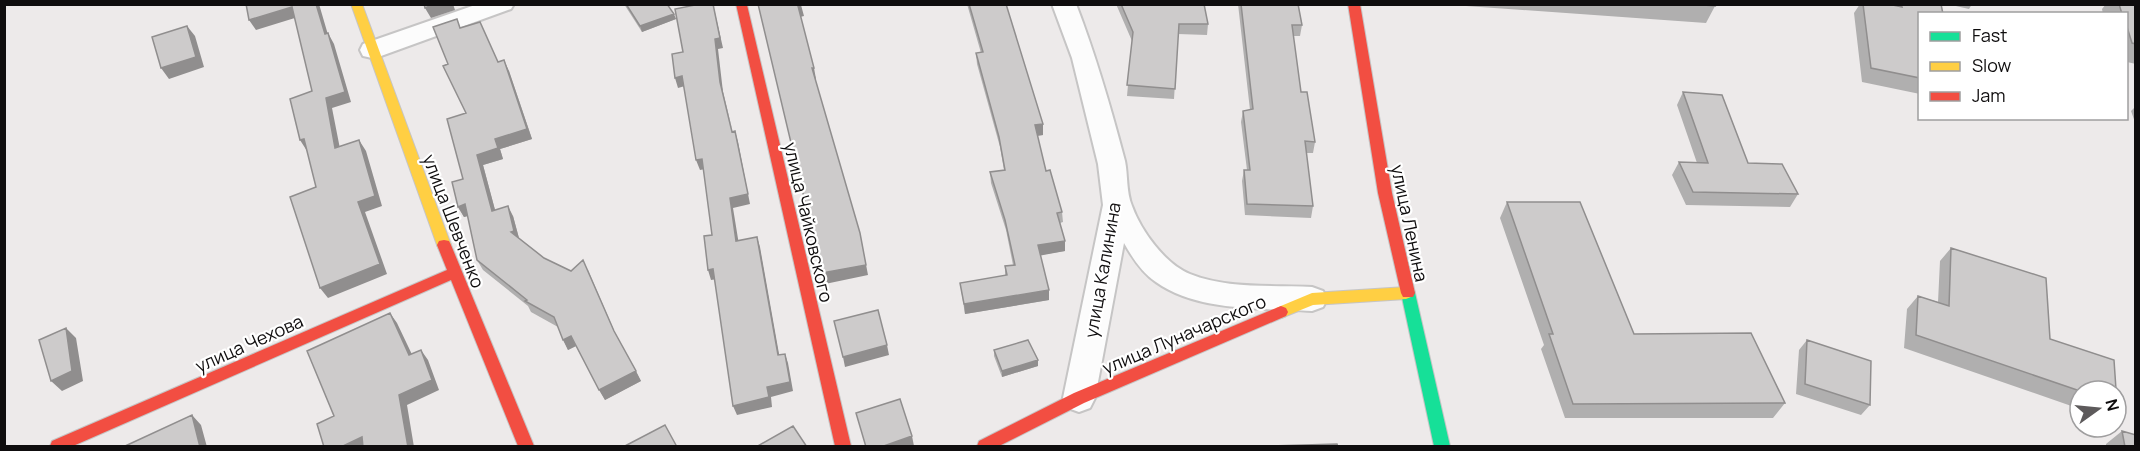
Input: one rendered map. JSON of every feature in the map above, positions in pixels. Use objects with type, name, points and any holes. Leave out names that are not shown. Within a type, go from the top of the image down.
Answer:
[{"type":"street","name":"улица Шевченко","points":[[357,4],[372,51],[454,273],[525,447]]},
{"type":"street","points":[[372,51],[503,4]]},
{"type":"street","name":"улица Калинина","points":[[1064,4],[1087,68],[1112,164],[1117,205],[1079,398]]},
{"type":"street","name":"улица Ленина","points":[[1354,4],[1385,193],[1442,447]]},
{"type":"street","name":"улица Чайковского","points":[[741,5],[843,447]]},
{"type":"street","points":[[1117,205],[1139,245],[1166,274],[1207,292],[1312,299]]},
{"type":"street","name":"улица Чехова","points":[[58,447],[454,273]]},
{"type":"street","name":"улица Луначарского","points":[[985,447],[1079,398],[1312,299],[1406,293]]},
{"type":"building","points":[[246,4],[316,4],[325,34],[328,33],[345,92],[326,98],[335,148],[359,140],[375,196],[358,202],[380,264],[320,288],[290,197],[316,187],[304,139],[300,140],[290,99],[312,91],[292,7],[249,20]]},
{"type":"building","points":[[626,4],[667,4],[674,14],[640,26]]},
{"type":"building","points":[[713,4],[720,38],[715,39],[720,82],[732,132],[735,131],[748,194],[730,198],[736,241],[757,237],[778,355],[785,354],[790,382],[767,387],[769,397],[733,406],[713,269],[708,270],[704,236],[712,235],[702,159],[696,160],[682,76],[675,78],[672,54],[683,52],[675,9]]},
{"type":"building","points":[[758,4],[801,4],[798,6],[814,68],[812,68],[860,233],[866,265],[822,273]]},
{"type":"building","points":[[969,4],[1006,4],[1043,124],[1035,125],[1046,171],[1050,170],[1062,212],[1057,213],[1065,241],[1038,245],[1049,290],[964,304],[960,283],[1007,275],[1005,266],[1015,265],[1005,220],[990,172],[1005,170],[999,137],[976,53],[983,52]]},
{"type":"building","points":[[1121,4],[1204,4],[1208,24],[1179,24],[1175,89],[1127,85],[1133,32]]},
{"type":"building","points":[[1241,4],[1298,4],[1302,25],[1292,25],[1301,92],[1307,92],[1315,142],[1305,141],[1313,206],[1247,204],[1244,170],[1250,170],[1243,111],[1253,109]]},
{"type":"building","points":[[1690,4],[1714,4],[1715,6]]},
{"type":"building","points":[[1863,4],[1888,4],[1902,7],[1901,4],[1941,4],[1943,12],[1918,12],[1918,78],[1871,68]]},
{"type":"building","points":[[2119,4],[2136,4],[2136,44],[2132,43],[2128,30],[2128,12],[2121,12]]},
{"type":"building","points":[[457,19],[460,28],[480,22],[498,62],[504,60],[527,129],[495,139],[498,148],[477,155],[492,211],[508,206],[514,231],[511,232],[544,258],[571,271],[583,260],[614,331],[636,371],[599,390],[571,336],[563,340],[554,317],[525,301],[527,300],[477,260],[465,204],[458,207],[452,182],[463,179],[447,119],[466,113],[443,66],[448,64],[433,27]]},
{"type":"building","points":[[187,26],[196,57],[161,68],[152,37]]},
{"type":"building","points":[[1683,92],[1722,95],[1748,163],[1782,164],[1798,194],[1693,192],[1679,162],[1708,163]]},
{"type":"building","points":[[1507,202],[1580,202],[1634,334],[1751,333],[1785,403],[1573,404],[1549,334],[1553,334]]},
{"type":"building","points":[[1951,248],[2046,278],[2050,339],[2114,360],[2115,379],[2068,379],[2068,387],[1916,335],[1918,296],[1949,306]]},
{"type":"building","points":[[878,310],[887,345],[843,357],[834,321]]},
{"type":"building","points":[[390,313],[409,355],[421,350],[432,380],[399,395],[408,447],[363,447],[362,437],[341,447],[324,447],[317,424],[334,416],[307,351]]},
{"type":"building","points":[[66,328],[72,371],[51,381],[39,340]]},
{"type":"building","points":[[1028,340],[1038,360],[1002,371],[994,350]]},
{"type":"building","points":[[1807,340],[1871,361],[1870,405],[1805,384]]},
{"type":"building","points":[[900,399],[912,436],[881,447],[866,447],[856,413]]},
{"type":"building","points":[[192,415],[200,447],[123,447]]},
{"type":"building","points":[[665,425],[677,447],[623,447]]},
{"type":"building","points":[[793,426],[807,447],[756,447]]},
{"type":"building","points":[[2128,433],[2136,435],[2136,447],[2125,447],[2124,439],[2128,439]]},
{"type":"building","points":[[1337,444],[1338,447],[1269,446]]},
{"type":"traffic: fast","points":[[1408,293],[1442,446]]},
{"type":"traffic: slow","points":[[356,4],[444,245]]},
{"type":"traffic: slow","points":[[1281,312],[1312,299],[1406,293]]},
{"type":"traffic: jam","points":[[1354,4],[1385,193],[1408,293]]},
{"type":"traffic: jam","points":[[741,5],[843,446]]},
{"type":"traffic: jam","points":[[444,245],[526,446]]},
{"type":"traffic: jam","points":[[58,446],[454,273]]},
{"type":"traffic: jam","points":[[985,446],[1079,398],[1281,312]]}]
